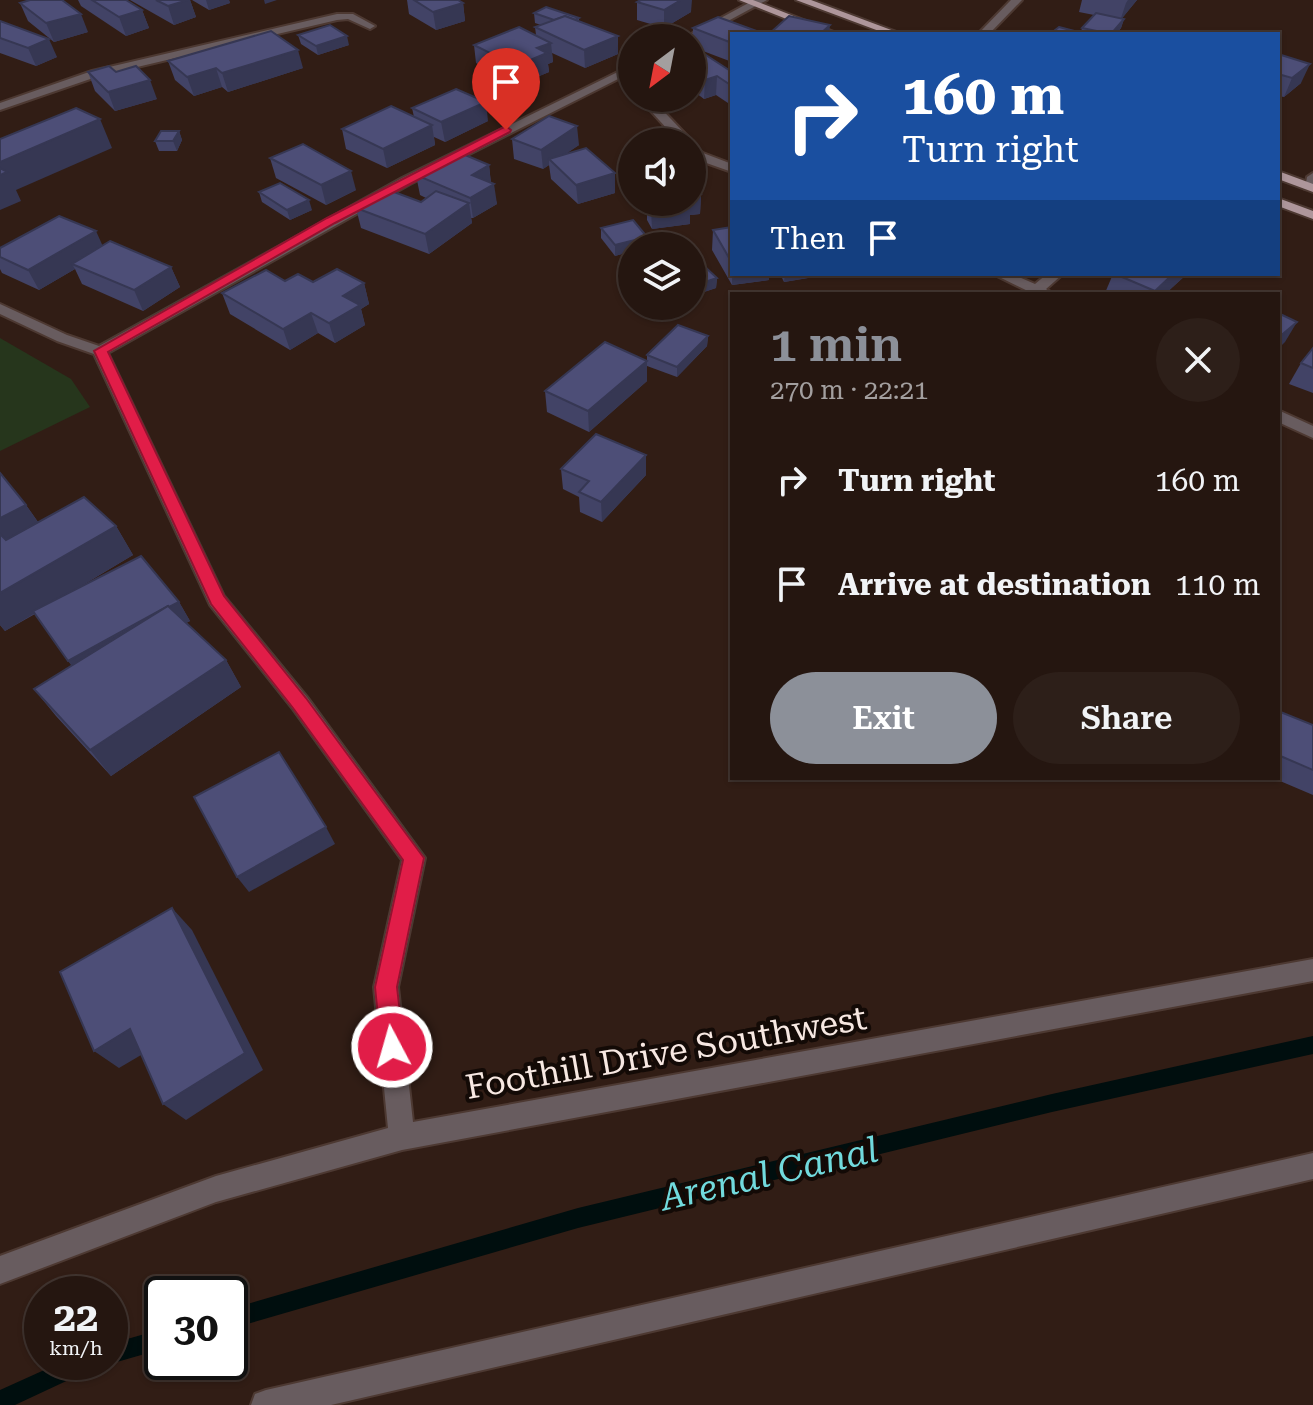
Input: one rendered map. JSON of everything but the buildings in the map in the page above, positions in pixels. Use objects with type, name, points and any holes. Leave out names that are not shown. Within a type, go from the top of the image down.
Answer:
[{"type":"main road","points":[[801,0],[891,32]]},
{"type":"main road","points":[[754,1],[829,32]]},
{"type":"main road","points":[[1280,176],[1312,184]]},
{"type":"main road","points":[[1280,203],[1313,215]]},
{"type":"street","points":[[985,32],[1017,0]]},
{"type":"street","points":[[706,28],[754,1]]},
{"type":"street","points":[[0,107],[96,73],[337,17],[349,16],[370,26]]},
{"type":"street","points":[[100,351],[356,207],[618,80]]},
{"type":"street","points":[[658,112],[673,128]]},
{"type":"street","points":[[706,159],[730,167]]},
{"type":"street","points":[[1005,276],[1042,292],[1054,276]]},
{"type":"street","points":[[0,308],[62,338],[100,351],[217,600],[300,703],[414,858],[386,987],[402,1137]]},
{"type":"street","points":[[1280,416],[1313,433]]},
{"type":"street","name":"Foothill Drive Southwest","points":[[0,1270],[216,1189],[402,1137],[1313,970]]},
{"type":"street","points":[[266,1405],[1313,1166]]},
{"type":"green space","points":[[0,338],[71,379],[90,407],[0,451]]},
{"type":"waterway","name":"Arenal Canal","points":[[248,1314],[578,1218],[1052,1103],[1313,1045]]},
{"type":"waterway","name":"Arenal Canal","points":[[128,1349],[144,1344]]},
{"type":"waterway","name":"Arenal Canal","points":[[0,1401],[46,1380]]},
{"type":"route","points":[[392,1047],[386,987],[414,858],[300,703],[217,600],[100,351],[331,221],[506,130]]}]
